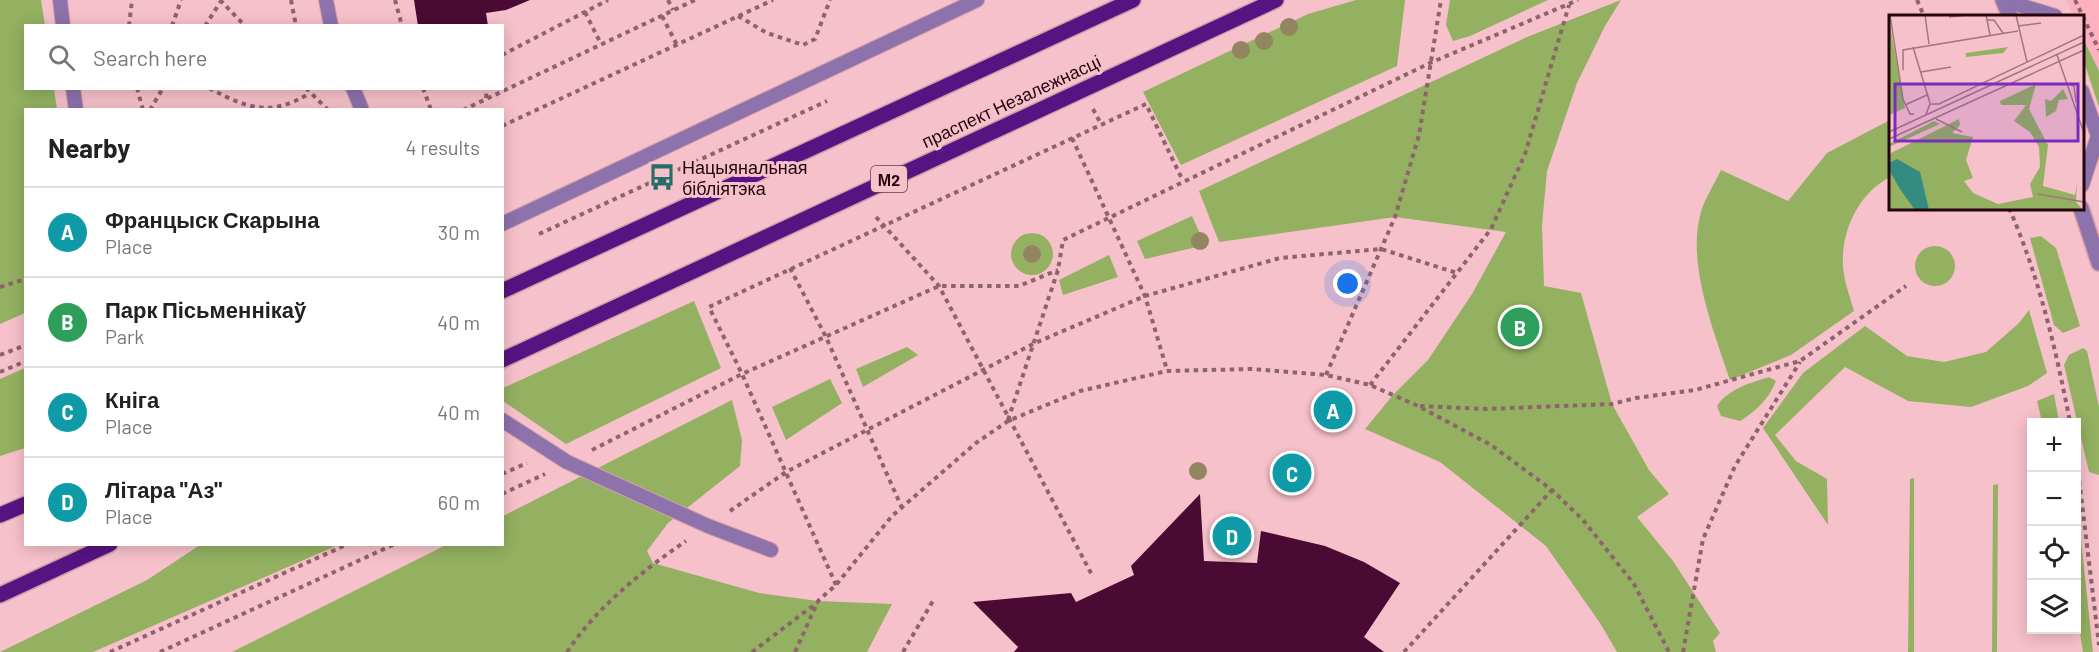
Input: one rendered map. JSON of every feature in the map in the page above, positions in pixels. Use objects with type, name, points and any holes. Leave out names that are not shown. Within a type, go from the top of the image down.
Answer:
[{"type":"main road","points":[[504,290],[1133,0]]},
{"type":"main road","name":"праспект Незалежнасці","points":[[504,359],[1276,0]]},
{"type":"main road","points":[[0,515],[24,505]]},
{"type":"main road","points":[[0,595],[106,546]]},
{"type":"main road","points":[[0,604],[45,575]]},
{"type":"street","points":[[2003,0],[2010,15]]},
{"type":"street","points":[[2082,210],[2099,263]]},
{"type":"lane","points":[[60,0],[63,24]]},
{"type":"lane","points":[[326,0],[332,24]]},
{"type":"lane","points":[[504,223],[977,0]]},
{"type":"lane","points":[[2003,0],[2052,15]]},
{"type":"lane","points":[[73,90],[76,108]]},
{"type":"lane","points":[[354,90],[361,108]]},
{"type":"lane","points":[[2084,97],[2098,136],[2084,179]]},
{"type":"lane","points":[[504,421],[567,462],[708,526],[771,550]]},
{"type":"path","points":[[129,24],[132,0]]},
{"type":"path","points":[[173,24],[181,0]]},
{"type":"path","points":[[206,24],[221,0],[243,24]]},
{"type":"path","points":[[291,0],[296,24]]},
{"type":"path","points":[[395,0],[401,24]]},
{"type":"path","points":[[504,54],[608,0]]},
{"type":"path","points":[[668,0],[673,10]]},
{"type":"path","points":[[467,108],[695,0]]},
{"type":"path","points":[[504,125],[772,0]]},
{"type":"path","points":[[738,16],[767,33],[803,45],[815,39],[830,0]]},
{"type":"path","points":[[1326,375],[1395,217],[1419,135],[1440,0]]},
{"type":"path","points":[[1008,421],[1058,270],[1063,240],[1430,63],[1578,0]]},
{"type":"path","points":[[1917,0],[1924,15]]},
{"type":"path","points":[[2075,0],[2082,15]]},
{"type":"path","points":[[1370,386],[1491,229],[1525,154],[1569,4]]},
{"type":"path","points":[[585,12],[602,44]]},
{"type":"path","points":[[662,16],[677,45]]},
{"type":"path","points":[[2084,19],[2099,50]]},
{"type":"path","points":[[137,90],[142,108]]},
{"type":"path","points":[[151,108],[163,90]]},
{"type":"path","points":[[213,90],[242,103],[264,108]]},
{"type":"path","points":[[274,108],[290,105],[308,90],[326,108]]},
{"type":"path","points":[[424,90],[430,108]]},
{"type":"path","points":[[486,99],[487,90]]},
{"type":"path","points":[[533,236],[827,101]]},
{"type":"path","points":[[836,585],[742,374],[709,307],[1146,104],[1183,181]]},
{"type":"path","points":[[1072,138],[1145,296],[1167,370]]},
{"type":"path","points":[[2010,210],[2019,230],[2055,346],[2069,418]]},
{"type":"path","points":[[876,217],[939,286],[1008,421],[1092,575]]},
{"type":"path","points":[[567,652],[584,627],[653,563],[786,472],[983,372],[1035,343],[1145,296],[1280,258],[1381,249],[1457,273]]},
{"type":"path","points":[[790,268],[826,337],[902,508]]},
{"type":"path","points":[[567,462],[742,374],[939,286],[1019,286],[1058,270]]},
{"type":"path","points":[[0,287],[24,280]]},
{"type":"path","points":[[1416,405],[1486,409],[1612,404],[1636,398],[1695,390],[1800,361],[1906,286]]},
{"type":"path","points":[[0,356],[24,346]]},
{"type":"path","points":[[1683,652],[1703,539],[1736,466],[1800,361]]},
{"type":"path","points":[[0,372],[24,362]]},
{"type":"path","points":[[752,652],[836,585],[902,508],[976,443],[1008,421],[1080,392],[1167,370],[1252,369],[1326,375],[1370,386],[1416,405],[1491,445],[1552,490],[1582,520],[1634,584],[1669,652]]},
{"type":"path","points":[[504,473],[532,461]]},
{"type":"path","points":[[504,493],[549,472],[540,466]]},
{"type":"path","points":[[2080,472],[2099,645]]},
{"type":"path","points":[[1404,652],[1552,490]]},
{"type":"path","points":[[110,652],[344,546]]},
{"type":"path","points":[[160,652],[391,546]]},
{"type":"path","points":[[903,652],[934,599]]},
{"type":"path","points":[[795,652],[818,601]]},
{"type":"shaded area","points":[[2066,0],[2099,0],[2099,71],[2084,38],[2084,15],[2073,15]]},
{"type":"green space","points":[[0,0],[41,0],[45,24],[24,24],[24,90],[54,90],[57,108],[24,108],[24,313],[0,324]]},
{"type":"green space","points":[[1356,0],[1405,0],[1397,66],[1181,165],[1143,92],[1308,14]]},
{"type":"green space","points":[[1450,0],[1548,0],[1470,36],[1453,41],[1446,25]]},
{"type":"green space","points":[[1621,0],[1605,26],[1577,83],[1547,171],[1542,225],[1544,286],[1581,293],[1612,404],[1649,470],[1669,494],[1637,517],[1673,561],[1720,633],[1713,641],[1716,652],[1617,652],[1600,623],[1546,546],[1440,462],[1365,429],[1393,395],[1428,360],[1472,294],[1506,232],[1395,217],[1219,242],[1199,191],[1527,37]]},
{"type":"green space","points":[[2084,40],[2099,71],[2099,107],[2084,62]]},
{"type":"green space","points":[[1889,121],[1889,178],[1869,193],[1861,203],[1845,240],[1843,266],[1854,311],[1791,355],[1730,380],[1710,319],[1699,274],[1697,232],[1701,212],[1721,170],[1788,201],[1827,153]]},
{"type":"green space","points":[[1192,216],[1205,245],[1145,259],[1137,241]]},
{"type":"green space","points":[[1032,233],[1040,234],[1047,239],[1052,246],[1052,262],[1047,269],[1040,274],[1032,275],[1024,274],[1017,269],[1012,262],[1011,254],[1012,246],[1017,239],[1024,234]]},
{"type":"green space","points":[[2041,236],[2056,248],[2080,326],[2063,333],[2054,325],[2030,238]]},
{"type":"green space","points":[[1935,246],[1943,247],[1949,252],[1954,258],[1954,274],[1949,280],[1943,285],[1935,286],[1927,285],[1921,280],[1916,274],[1915,266],[1916,258],[1921,252],[1927,247]]},
{"type":"green space","points":[[1109,255],[1118,277],[1063,295],[1059,280]]},
{"type":"green space","points":[[694,301],[721,368],[566,444],[504,402],[504,388]]},
{"type":"green space","points":[[2029,310],[2047,373],[2028,386],[1971,407],[1908,401],[1845,367],[1775,435],[1796,461],[1827,479],[1828,525],[1763,428],[1803,373],[1865,326],[1907,356],[1944,362],[1986,352],[2019,323]]},
{"type":"green space","points":[[907,347],[918,355],[863,387],[856,369]]},
{"type":"green space","points":[[2083,348],[2087,351],[2099,407],[2099,475],[2089,472],[2081,438],[2081,418],[2076,418],[2064,365],[2069,355]]},
{"type":"green space","points":[[24,368],[24,448],[0,456],[0,379]]},
{"type":"green space","points":[[1769,377],[1776,381],[1773,387],[1766,399],[1751,413],[1740,421],[1721,416],[1717,406],[1727,395],[1740,387]]},
{"type":"green space","points":[[830,379],[842,403],[786,440],[772,407]]},
{"type":"green space","points":[[2054,394],[2058,418],[2041,418],[2037,401]]},
{"type":"green space","points":[[732,400],[742,440],[740,466],[668,523],[647,551],[653,563],[759,593],[818,601],[892,604],[867,652],[232,652],[444,546],[504,546],[504,515]]},
{"type":"green space","points":[[1914,478],[1914,652],[1908,652],[1910,479]]},
{"type":"green space","points":[[1998,484],[1997,652],[1992,652],[1993,485]]},
{"type":"green space","points":[[2081,540],[2093,652],[2083,652],[2080,634]]},
{"type":"green space","points":[[198,546],[336,546],[93,652],[0,652],[147,580]]},
{"type":"building","points":[[414,0],[530,0],[506,10],[486,13],[488,24],[418,24]]},
{"type":"building","points":[[1200,494],[1204,561],[1257,563],[1261,531],[1325,546],[1364,562],[1400,583],[1364,637],[1384,652],[1014,652],[1018,647],[973,602],[1071,593],[1076,602],[1134,575],[1131,566]]},
{"type":"place","name":"Нацыянальная бібліятэка","points":[[662,177]]},
{"type":"place","name":"Парк Пісьменнікаў","points":[[1520,327]]},
{"type":"place","name":"Францыск Скарына","points":[[1333,410]]},
{"type":"place","name":"Кніга","points":[[1292,473]]},
{"type":"place","name":"Літара \"Аз\"","points":[[1232,536]]}]
